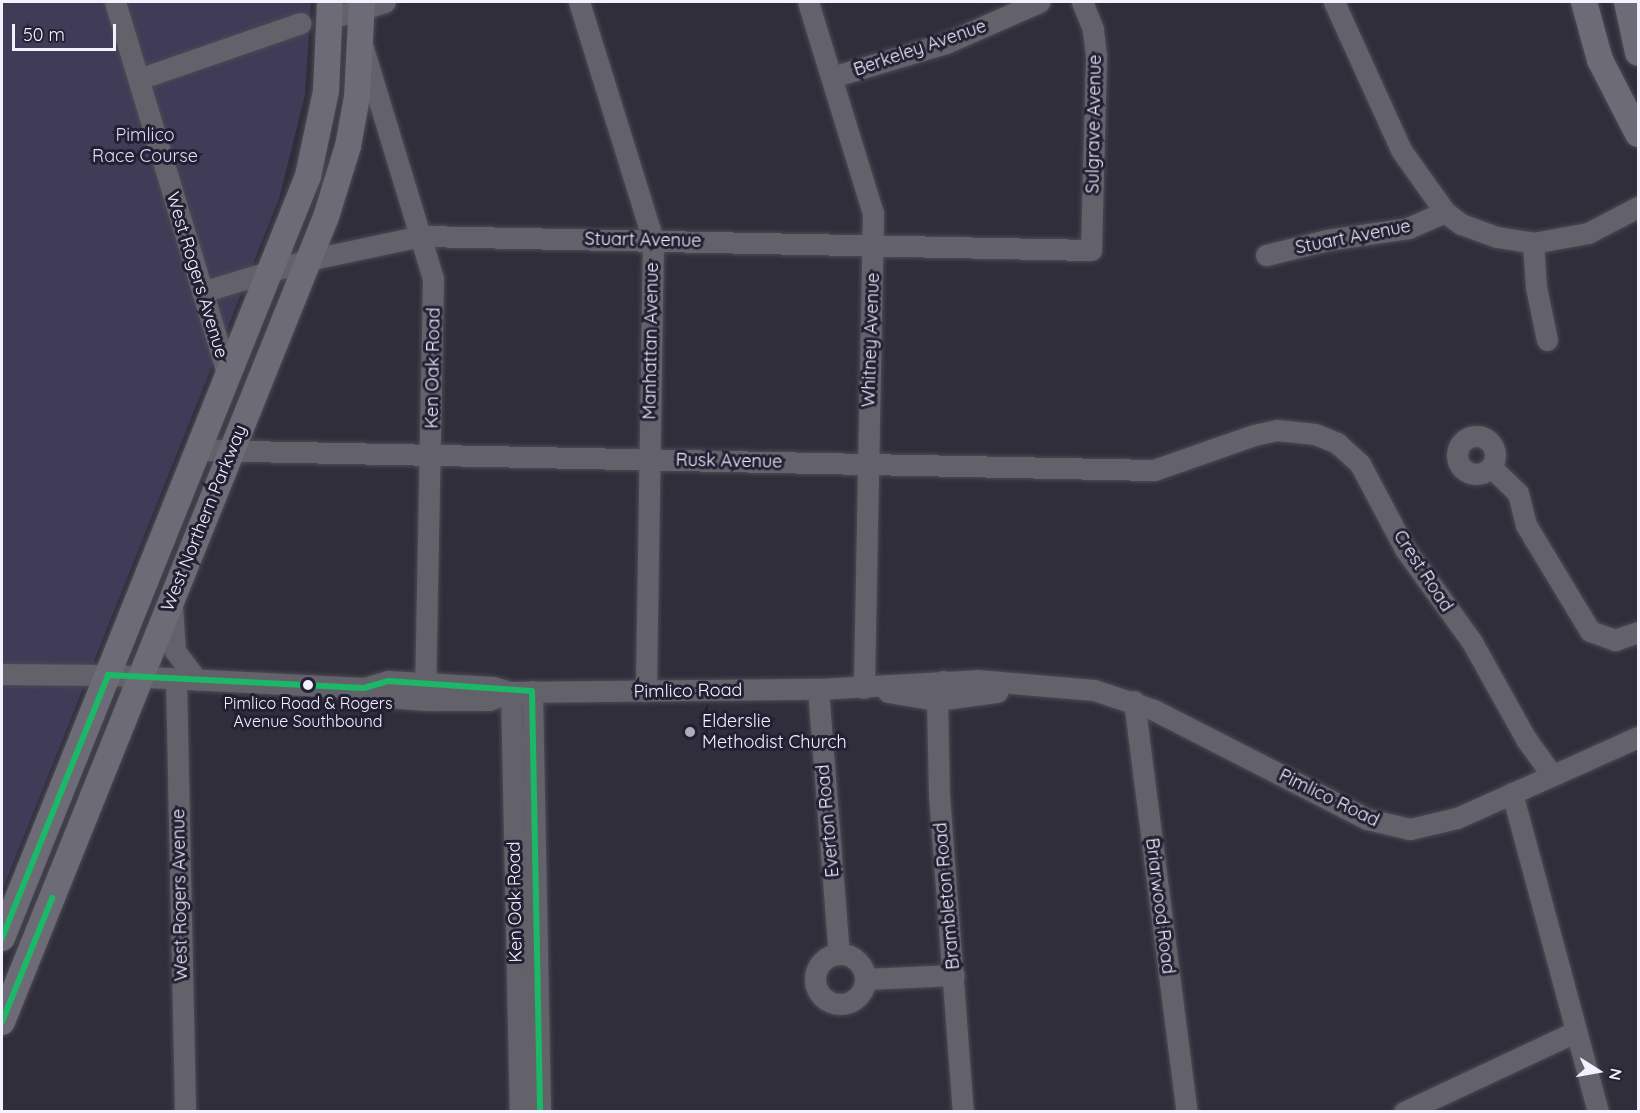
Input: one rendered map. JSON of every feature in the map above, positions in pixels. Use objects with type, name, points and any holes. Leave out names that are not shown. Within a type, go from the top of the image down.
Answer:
[{"type":"main road","points":[[1584,2],[1600,60],[1638,134]]},
{"type":"main road","points":[[1626,2],[1636,43]]},
{"type":"main road","name":"West Northern Parkway","points":[[2,1023],[308,261],[348,146],[370,4]]},
{"type":"main road","name":"West Northern Parkway","points":[[2,938],[308,176],[326,91],[331,10]]},
{"type":"street","name":"West Rogers Avenue","points":[[115,2],[228,376]]},
{"type":"street","name":"Manhattan Avenue","points":[[579,2],[652,240],[646,691]]},
{"type":"street","name":"Whitney Avenue","points":[[808,2],[871,204],[874,245],[867,464],[864,688]]},
{"type":"street","name":"Berkeley Avenue","points":[[832,77],[946,43],[1039,2]]},
{"type":"street","name":"Sulgrave Avenue","points":[[1082,2],[1093,29],[1096,55],[1091,250]]},
{"type":"street","points":[[1334,2],[1401,150],[1445,212],[1477,231],[1533,243],[1588,233],[1638,207]]},
{"type":"street","points":[[1575,2],[1600,60]]},
{"type":"street","points":[[1617,2],[1636,43]]},
{"type":"street","points":[[331,10],[370,4]]},
{"type":"street","points":[[139,79],[301,23]]},
{"type":"street","name":"Ken Oak Road","points":[[362,45],[422,236],[434,288],[430,691]]},
{"type":"street","name":"Stuart Avenue","points":[[1266,255],[1328,240],[1408,228],[1445,212]]},
{"type":"street","name":"Stuart Avenue","points":[[202,292],[308,261],[422,236],[1091,250]]},
{"type":"street","points":[[1533,243],[1536,287],[1547,340]]},
{"type":"street","name":"Crest Road","points":[[1254,435],[1277,430],[1326,437],[1360,464],[1406,549],[1472,642],[1526,739],[1552,775]]},
{"type":"street","name":"Rusk Avenue","points":[[198,450],[1155,470],[1254,435]]},
{"type":"street","points":[[1491,467],[1518,493],[1526,525],[1590,631],[1615,640],[1638,632]]},
{"type":"street","points":[[172,597],[175,651],[182,665],[197,680]]},
{"type":"street","name":"Pimlico Road","points":[[2,674],[108,675],[364,688],[388,681],[430,691],[493,687],[521,692],[864,688],[940,690],[1018,684],[1094,690],[1134,701],[1381,825],[1425,828],[1457,818],[1638,737]]},
{"type":"street","name":"West Rogers Avenue","points":[[176,679],[185,1112]]},
{"type":"street","name":"Everton Road","points":[[818,689],[839,954]]},
{"type":"street","name":"Brambleton Road","points":[[940,690],[939,795],[963,1112]]},
{"type":"street","name":"Ken Oak Road","points":[[520,1112],[521,692]]},
{"type":"street","name":"Ken Oak Road","points":[[521,692],[540,1112]]},
{"type":"street","name":"Briarwood Road","points":[[1134,701],[1187,1112]]},
{"type":"street","points":[[1512,793],[1598,1112]]},
{"type":"street","points":[[839,954],[859,963],[865,979],[860,993],[849,1002],[832,1003],[823,998],[816,987],[818,966],[825,959],[839,954]]},
{"type":"street","points":[[865,979],[954,975]]},
{"type":"street","points":[[1404,1112],[1575,1032]]},
{"type":"green space","name":"Pimlico Race Course","points":[[2,2],[311,2],[305,95],[279,199],[2,891]]},
{"type":"transit line","points":[[2,938],[108,675],[364,688],[388,681],[532,691],[540,1112]]},
{"type":"transit line","points":[[2,1022],[52,898]]},
{"type":"place","name":"Pimlico Road & Rogers Avenue Southbound","points":[[308,685]]},
{"type":"place","name":"Elderslie Methodist Church","points":[[690,732]]}]
